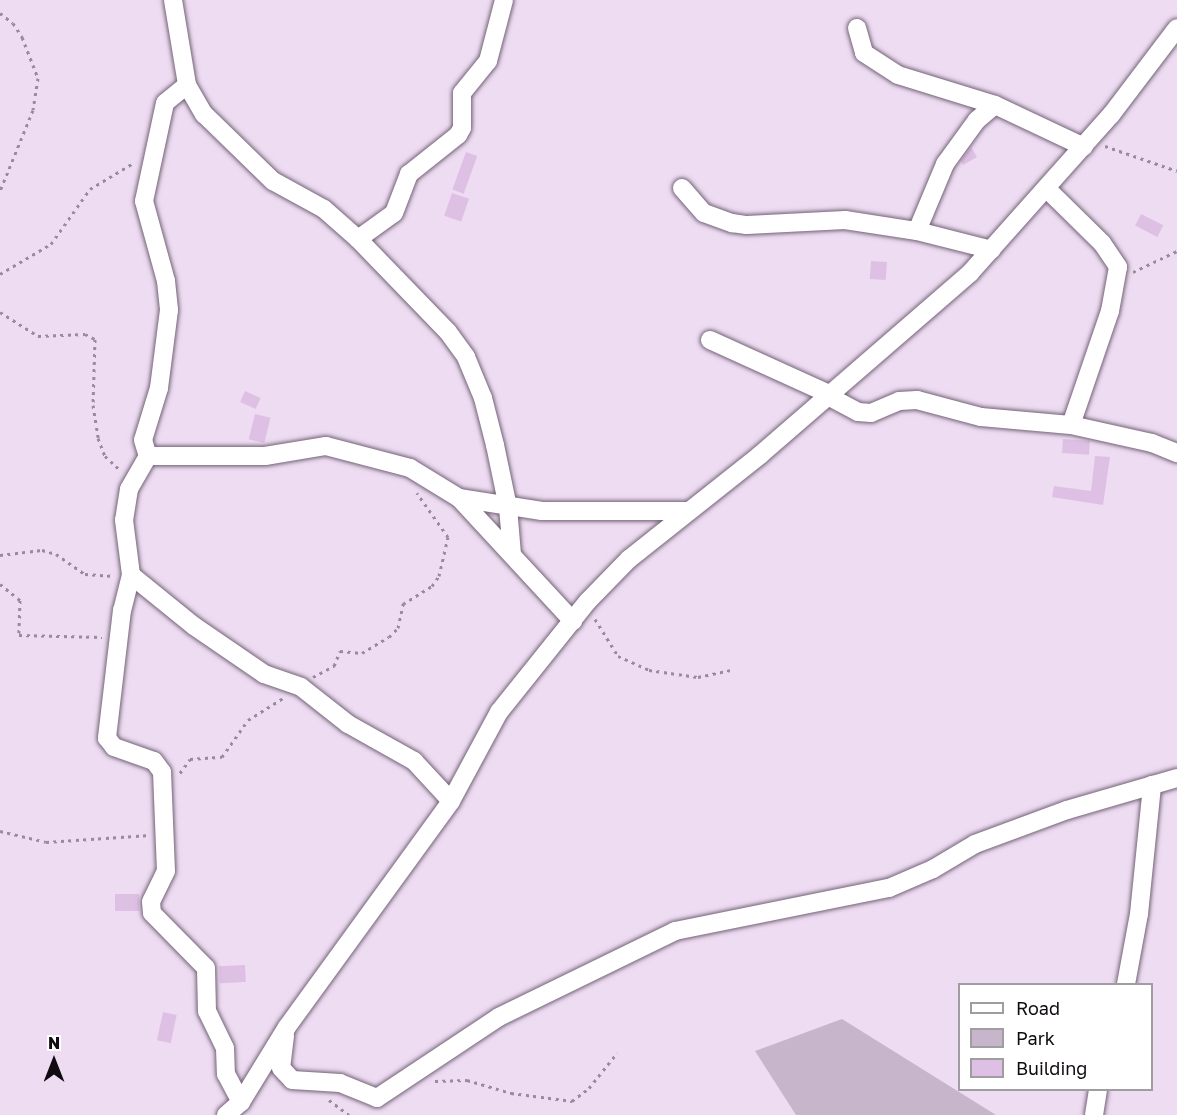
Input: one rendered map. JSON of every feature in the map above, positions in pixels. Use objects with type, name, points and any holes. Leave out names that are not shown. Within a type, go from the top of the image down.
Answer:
[{"type":"street","points":[[173,0],[187,85],[204,114],[273,181],[324,209],[358,239],[448,333],[466,357],[483,398],[508,507],[512,555]]},
{"type":"street","points":[[358,239],[394,213],[409,174],[458,135],[462,128],[462,93],[489,61],[504,0]]},
{"type":"street","points":[[856,28],[859,44],[876,63],[929,86],[995,105],[1088,143]]},
{"type":"street","points":[[226,1115],[241,1102],[287,1027],[451,801],[499,712],[588,601],[629,559],[830,395],[992,250],[1088,143],[1177,28]]},
{"type":"street","points":[[187,85],[165,103],[144,201],[166,281],[169,310],[159,388],[143,440],[148,456],[129,489],[124,537],[131,575],[122,610],[107,738],[114,747],[160,766],[165,796],[163,835],[166,871],[151,902],[152,913],[207,968],[209,1018],[222,1041],[226,1074],[241,1102]]},
{"type":"street","points":[[918,231],[945,164],[977,120],[995,105]]},
{"type":"street","points":[[682,188],[704,213],[732,223],[747,225],[845,220],[918,231],[992,250]]},
{"type":"street","points":[[1047,189],[1102,243],[1114,258],[1119,276],[1071,425]]},
{"type":"street","points":[[710,340],[830,395],[858,412],[871,413],[899,401],[917,400],[981,417],[1071,425],[1152,443],[1177,453]]},
{"type":"street","points":[[148,456],[265,456],[326,446],[410,468],[459,498],[573,621]]},
{"type":"street","points":[[459,498],[542,511],[688,511]]},
{"type":"street","points":[[131,575],[194,626],[264,674],[301,687],[348,724],[414,761],[451,801]]},
{"type":"street","points":[[287,1027],[280,1068],[292,1080],[340,1083],[373,1098],[403,1083],[499,1017],[675,931],[900,884],[975,844],[1177,778]]},
{"type":"street","points":[[1126,983],[1139,914],[1152,785]]},
{"type":"street","points":[[1094,1115],[1098,1091]]},
{"type":"path","points":[[0,13],[13,23],[22,37],[38,78],[33,110],[0,191]]},
{"type":"path","points":[[1088,143],[1177,171]]},
{"type":"path","points":[[0,274],[51,244],[90,189],[123,171],[154,146]]},
{"type":"path","points":[[1119,276],[1158,263],[1177,251]]},
{"type":"path","points":[[0,312],[38,336],[85,334],[95,339],[93,405],[98,438],[105,456],[118,464],[129,489]]},
{"type":"path","points":[[165,796],[190,759],[222,757],[248,720],[334,666],[340,651],[362,653],[389,637],[398,628],[403,604],[432,586],[439,576],[448,537],[412,486],[410,468]]},
{"type":"path","points":[[0,555],[42,550],[56,554],[85,574],[131,575]]},
{"type":"path","points":[[0,584],[20,600],[19,635],[120,639]]},
{"type":"path","points":[[588,601],[599,629],[618,656],[649,670],[698,677],[730,670]]},
{"type":"path","points":[[0,831],[46,842],[163,835]]},
{"type":"path","points":[[403,1083],[467,1080],[511,1093],[572,1101],[589,1088],[617,1053]]},
{"type":"green space","points":[[842,1019],[996,1115],[796,1115],[755,1051]]},
{"type":"building","points":[[971,147],[977,157],[963,165],[961,161]]},
{"type":"building","points":[[466,152],[477,156],[464,194],[452,190]]},
{"type":"building","points":[[452,193],[469,199],[461,222],[444,216]]},
{"type":"building","points":[[1141,214],[1163,225],[1157,237],[1135,226]]},
{"type":"building","points":[[871,261],[887,262],[886,280],[870,279]]},
{"type":"building","points":[[245,391],[261,398],[256,409],[240,402]]},
{"type":"building","points":[[255,414],[271,418],[264,443],[249,439]]},
{"type":"building","points":[[1063,439],[1090,441],[1089,455],[1062,453]]},
{"type":"building","points":[[1095,456],[1110,457],[1103,505],[1052,497],[1054,486],[1091,491]]},
{"type":"building","points":[[115,894],[139,894],[139,911],[115,911]]},
{"type":"building","points":[[245,965],[246,982],[220,983],[219,966]]},
{"type":"building","points":[[163,1012],[177,1015],[171,1043],[157,1040]]}]
